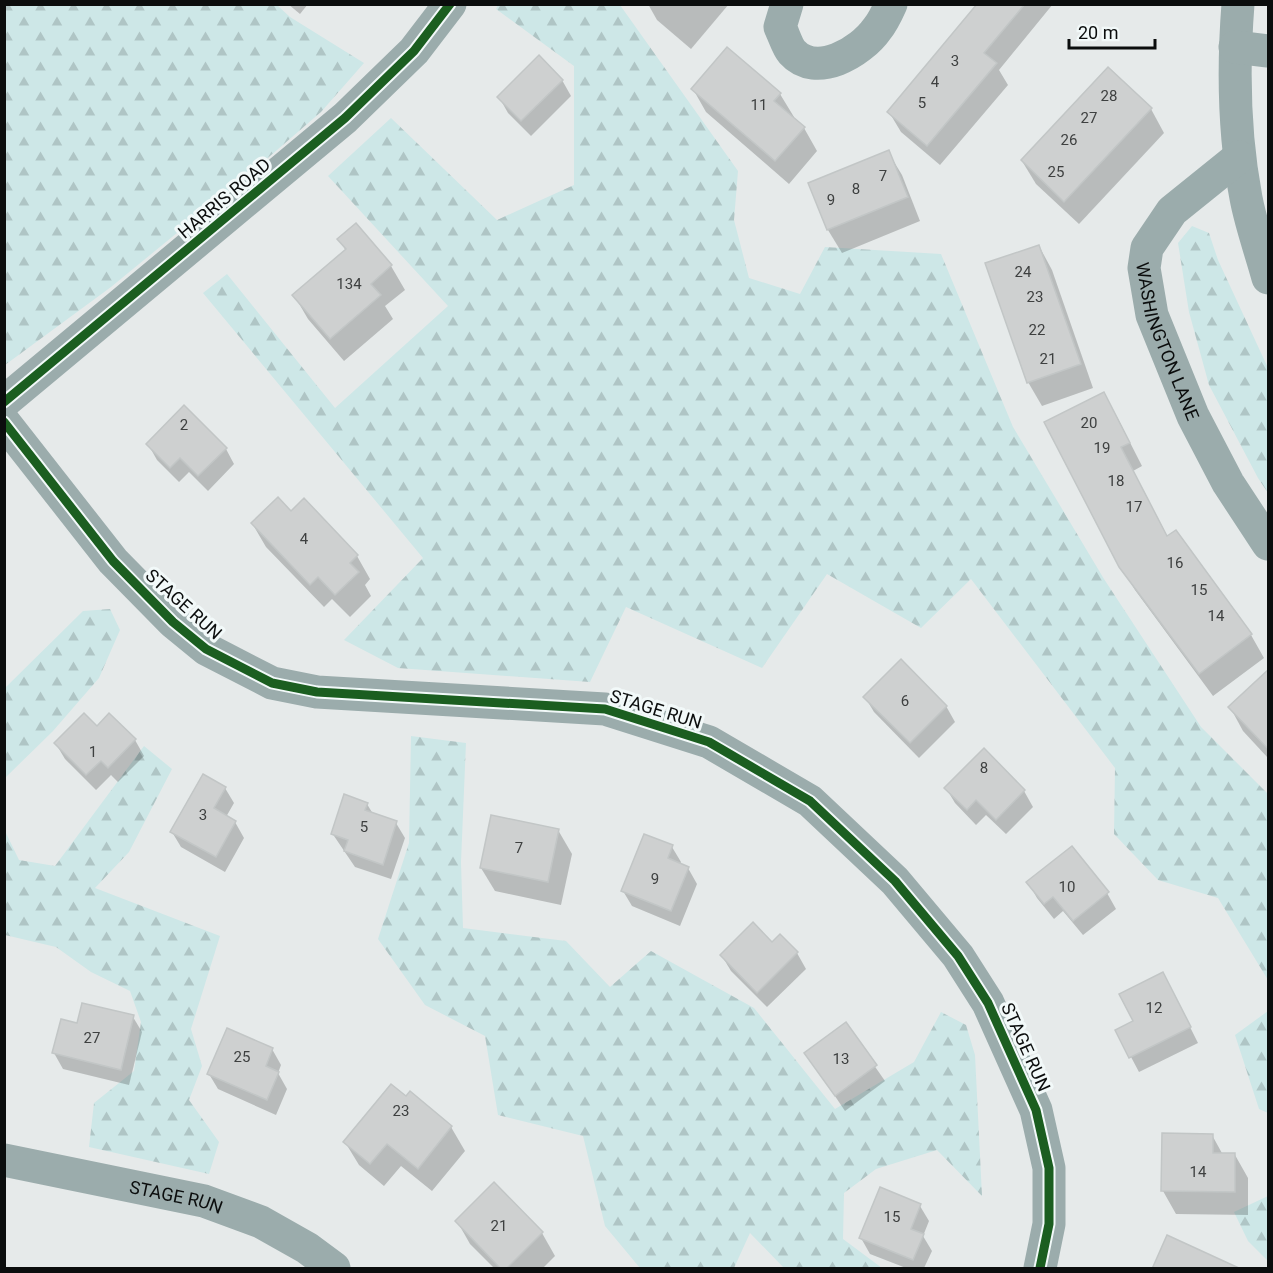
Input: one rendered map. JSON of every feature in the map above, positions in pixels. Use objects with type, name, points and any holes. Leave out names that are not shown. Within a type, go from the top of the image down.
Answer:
[{"type":"street","name":"HARRIS ROAD","points":[[4,402],[345,118],[414,51],[450,4]]},
{"type":"street","points":[[787,4],[780,27],[792,52],[806,62],[822,64],[835,60],[862,45],[877,30],[891,4]]},
{"type":"street","points":[[1238,4],[1235,47],[1239,158],[1246,201],[1269,278]]},
{"type":"street","points":[[1235,47],[1269,51]]},
{"type":"street","name":"WASHINGTON LANE","points":[[1239,158],[1172,211],[1147,248],[1144,268],[1152,315],[1193,416],[1228,483],[1269,544]]},
{"type":"street","name":"STAGE RUN","points":[[4,422],[113,561],[173,622],[206,649],[272,683],[317,692],[605,709],[709,742],[810,801],[896,881],[958,956],[988,1003],[1036,1110],[1049,1168],[1049,1224],[1040,1269]]},
{"type":"street","name":"STAGE RUN","points":[[4,1160],[204,1201],[261,1222],[307,1248],[334,1269]]},
{"type":"green space","points":[[5,4],[277,5],[290,17],[364,63],[321,112],[255,169],[111,287],[5,365]]},
{"type":"green space","points":[[498,5],[620,5],[738,171],[734,220],[749,278],[800,294],[825,247],[941,254],[1013,427],[1104,579],[1201,727],[1268,794],[1268,980],[1218,898],[1158,880],[1114,834],[1115,768],[971,579],[921,628],[827,574],[762,668],[626,607],[590,682],[398,668],[344,640],[423,558],[203,293],[227,274],[335,408],[448,306],[328,176],[391,118],[497,220],[574,185],[574,66],[496,9]]},
{"type":"green space","points":[[1192,226],[1209,233],[1218,260],[1268,368],[1268,493],[1209,385],[1189,312],[1178,243]]},
{"type":"green space","points":[[110,609],[120,630],[99,678],[53,731],[5,778],[5,688],[83,611]]},
{"type":"green space","points":[[411,736],[466,743],[461,862],[463,928],[566,941],[610,987],[651,951],[754,1008],[835,1109],[914,1062],[941,1012],[966,1025],[975,1055],[982,1196],[937,1150],[876,1169],[844,1193],[843,1239],[882,1268],[784,1268],[750,1233],[734,1268],[640,1268],[605,1226],[583,1136],[498,1115],[485,1036],[425,1005],[378,939],[409,843]]},
{"type":"green space","points":[[144,746],[172,769],[129,852],[95,888],[220,936],[191,1029],[202,1066],[189,1100],[219,1142],[209,1174],[89,1147],[94,1103],[134,1071],[141,1022],[130,991],[91,972],[56,947],[5,935],[5,831],[19,860],[55,866]]},
{"type":"green space","points":[[1268,1011],[1268,1113],[1259,1109],[1235,1035]]},
{"type":"green space","points":[[1268,1196],[1268,1261],[1248,1241],[1234,1212]]},
{"type":"building","points":[[977,4],[1025,4],[984,53],[997,63],[927,146],[887,112]]},
{"type":"building","points":[[727,47],[781,93],[774,101],[805,127],[775,161],[691,89]]},
{"type":"building","points":[[539,55],[563,80],[521,121],[497,97]]},
{"type":"building","points":[[1108,67],[1152,108],[1064,202],[1021,160]]},
{"type":"building","points":[[889,150],[908,197],[827,230],[808,183]]},
{"type":"building","points":[[356,223],[392,265],[371,284],[381,295],[330,339],[292,295],[346,249],[337,239]]},
{"type":"building","points":[[1039,245],[1081,364],[1027,383],[985,263]]},
{"type":"building","points":[[1104,392],[1130,443],[1121,447],[1167,536],[1176,530],[1252,634],[1199,674],[1119,567],[1044,422]]},
{"type":"building","points":[[184,405],[227,448],[198,476],[180,458],[170,468],[146,444]]},
{"type":"building","points":[[278,497],[291,511],[304,498],[358,555],[350,563],[359,572],[335,595],[318,577],[310,585],[251,523]]},
{"type":"building","points":[[901,659],[947,706],[910,743],[863,697]]},
{"type":"building","points":[[1269,669],[1269,750],[1228,707]]},
{"type":"building","points":[[84,713],[97,726],[109,713],[136,739],[108,768],[101,761],[86,775],[54,743]]},
{"type":"building","points":[[984,748],[1025,790],[996,820],[976,800],[967,810],[944,788]]},
{"type":"building","points":[[203,774],[226,787],[214,808],[236,821],[216,857],[170,832]]},
{"type":"building","points":[[344,794],[368,803],[365,810],[397,821],[383,865],[344,851],[348,840],[331,834]]},
{"type":"building","points":[[491,815],[559,829],[548,882],[480,868]]},
{"type":"building","points":[[644,834],[673,845],[668,858],[689,867],[671,911],[621,891]]},
{"type":"building","points":[[1072,846],[1109,892],[1073,921],[1053,897],[1044,904],[1026,882]]},
{"type":"building","points":[[753,922],[772,942],[780,934],[798,952],[757,993],[720,955]]},
{"type":"building","points":[[1163,972],[1191,1027],[1129,1058],[1115,1030],[1133,1021],[1119,994]]},
{"type":"building","points":[[82,1003],[134,1015],[121,1070],[52,1053],[61,1019],[77,1023]]},
{"type":"building","points":[[846,1022],[877,1065],[835,1096],[804,1053]]},
{"type":"building","points":[[227,1028],[273,1048],[266,1066],[279,1072],[267,1100],[207,1074]]},
{"type":"building","points":[[391,1084],[406,1096],[410,1091],[452,1126],[418,1169],[387,1144],[370,1164],[343,1142]]},
{"type":"building","points":[[1162,1133],[1213,1134],[1213,1153],[1235,1153],[1235,1192],[1161,1191]]},
{"type":"building","points":[[494,1182],[543,1232],[506,1269],[501,1269],[455,1221]]},
{"type":"building","points":[[880,1187],[921,1204],[911,1229],[924,1234],[913,1260],[859,1238]]},
{"type":"building","points":[[1167,1235],[1241,1269],[1152,1269]]},
{"type":"cycle path","points":[[4,402],[345,118],[414,51],[450,4]]},
{"type":"cycle path","points":[[4,422],[113,561],[173,622],[206,649],[272,683],[317,692],[605,709],[709,742],[810,801],[895,881],[958,956],[988,1003],[1036,1110],[1049,1168],[1049,1224],[1040,1268]]}]
